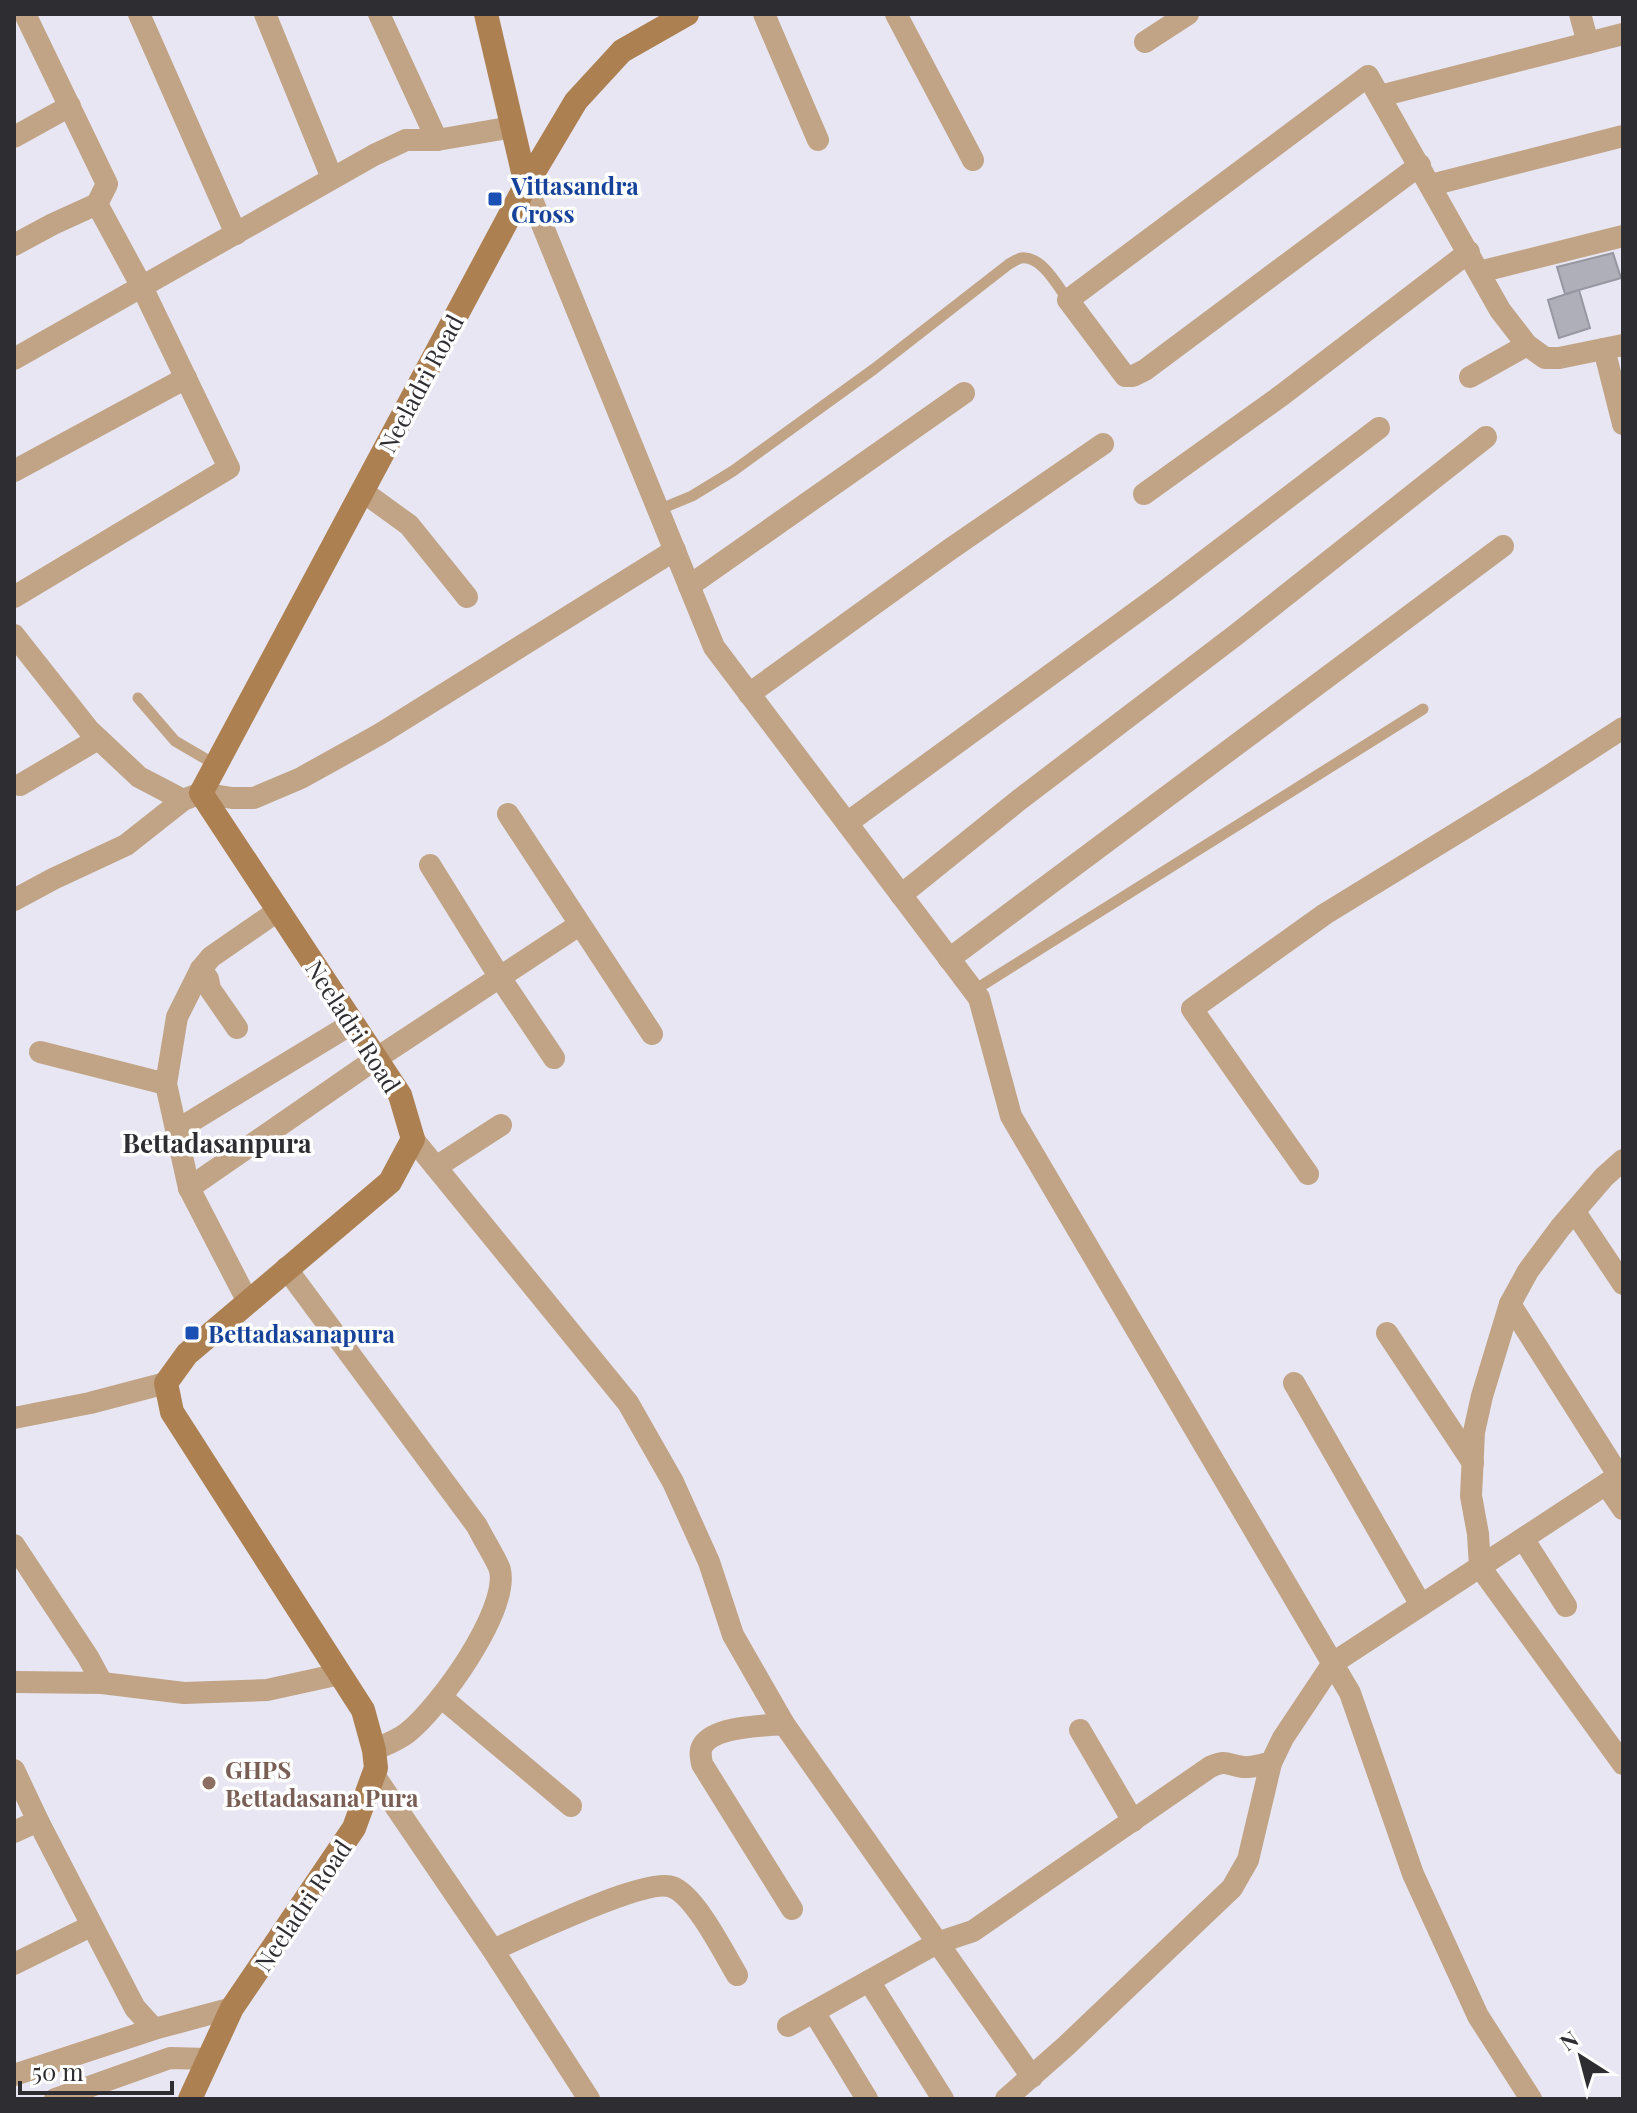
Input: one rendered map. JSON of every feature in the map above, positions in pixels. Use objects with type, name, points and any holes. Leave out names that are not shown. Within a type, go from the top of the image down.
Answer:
[{"type":"main road","points":[[486,14],[526,185]]},
{"type":"main road","name":"Neeladri Road","points":[[413,1139],[400,1095],[377,1058],[279,910],[192,797],[216,765],[526,185],[576,101],[622,51],[687,14]]},
{"type":"main road","points":[[166,1383],[187,1354],[390,1182],[413,1139]]},
{"type":"main road","name":"Neeladri Road","points":[[166,1383],[172,1412],[363,1710],[376,1768],[354,1828],[232,2008],[190,2099]]},
{"type":"street","points":[[14,245],[97,204],[107,184],[25,14]]},
{"type":"street","points":[[139,14],[236,234]]},
{"type":"street","points":[[265,14],[332,178]]},
{"type":"street","points":[[379,14],[437,140]]},
{"type":"street","points":[[764,14],[818,140]]},
{"type":"street","points":[[896,14],[973,160]]},
{"type":"street","points":[[1145,42],[1188,14]]},
{"type":"street","points":[[1580,14],[1588,43]]},
{"type":"street","points":[[1380,96],[1623,34]]},
{"type":"street","points":[[1420,165],[1133,376],[1125,376],[1068,300],[1368,76],[1420,165],[1500,310],[1527,345],[1545,358],[1571,357],[1614,347],[1623,424]]},
{"type":"street","points":[[14,137],[70,106]]},
{"type":"street","points":[[14,359],[332,178],[406,140],[437,140],[513,127]]},
{"type":"street","points":[[1431,185],[1623,136]]},
{"type":"street","points":[[526,185],[714,647],[979,998],[1011,1116],[1350,1693],[1413,1874],[1478,2016],[1531,2099]]},
{"type":"street","points":[[14,597],[229,468],[142,287],[97,204]]},
{"type":"street","points":[[1144,494],[1474,262],[1623,236]]},
{"type":"street","points":[[1470,377],[1527,345]]},
{"type":"street","points":[[14,471],[186,378]]},
{"type":"street","points":[[689,586],[964,393]]},
{"type":"street","points":[[847,823],[1164,592],[1379,428]]},
{"type":"street","points":[[901,895],[1486,437]]},
{"type":"street","points":[[749,694],[1103,444]]},
{"type":"street","points":[[362,491],[409,525],[467,597]]},
{"type":"street","points":[[949,959],[1503,546]]},
{"type":"street","points":[[14,635],[89,730],[139,777],[192,797],[254,798],[301,778],[380,734],[675,550]]},
{"type":"street","points":[[1308,1174],[1192,1009],[1325,914],[1623,728]]},
{"type":"street","points":[[20,785],[98,739]]},
{"type":"street","points":[[14,900],[126,845],[192,797]]},
{"type":"street","points":[[508,814],[652,1034]]},
{"type":"street","points":[[430,865],[554,1058]]},
{"type":"street","points":[[248,1302],[189,1188],[166,1084],[177,1017],[201,969],[220,950],[279,910]]},
{"type":"street","points":[[189,1188],[377,1058],[579,925]]},
{"type":"street","points":[[201,969],[210,989],[237,1028]]},
{"type":"street","points":[[177,1130],[353,1023]]},
{"type":"street","points":[[40,1052],[166,1084]]},
{"type":"street","points":[[436,1167],[501,1125]]},
{"type":"street","points":[[413,1139],[628,1403],[673,1482],[709,1562],[733,1635],[784,1724],[1032,2077]]},
{"type":"street","points":[[1620,1754],[1480,1567],[1471,1496],[1474,1432],[1510,1304],[1528,1271],[1604,1177],[1623,1160]]},
{"type":"street","points":[[1575,1212],[1623,1284]]},
{"type":"street","points":[[286,1268],[477,1526],[500,1570],[497,1603],[455,1680],[406,1734],[374,1750]]},
{"type":"street","points":[[1510,1304],[1616,1478],[1623,1509]]},
{"type":"street","points":[[1387,1333],[1473,1463]]},
{"type":"street","points":[[14,1418],[90,1403],[166,1383]]},
{"type":"street","points":[[1294,1383],[1421,1605]]},
{"type":"street","points":[[1006,2099],[1232,1888],[1248,1860],[1271,1763],[1283,1738],[1333,1663],[1616,1478]]},
{"type":"street","points":[[1524,1540],[1566,1606]]},
{"type":"street","points":[[14,1545],[102,1683]]},
{"type":"street","points":[[14,1682],[102,1683],[184,1693],[267,1690],[340,1674]]},
{"type":"street","points":[[441,1697],[571,1806]]},
{"type":"street","points":[[784,1724],[725,1731],[711,1737],[700,1753],[702,1764],[792,1909]]},
{"type":"street","points":[[1080,1730],[1133,1821]]},
{"type":"street","points":[[788,2026],[937,1943],[973,1931],[1210,1767],[1221,1762],[1240,1767],[1271,1763]]},
{"type":"street","points":[[14,1770],[135,2008],[154,2029]]},
{"type":"street","points":[[374,1775],[493,1950],[582,2096]]},
{"type":"street","points":[[14,1832],[38,1821]]},
{"type":"street","points":[[493,1950],[622,1896],[652,1886],[670,1886],[689,1899],[737,1975]]},
{"type":"street","points":[[14,1964],[91,1926]]},
{"type":"street","points":[[869,1981],[943,2099]]},
{"type":"street","points":[[14,2075],[154,2029],[232,2008]]},
{"type":"street","points":[[814,2012],[867,2099]]},
{"type":"street","points":[[55,2099],[170,2058],[208,2059]]},
{"type":"lane","points":[[658,510],[692,496],[733,471],[874,369],[1009,264],[1021,258],[1032,259],[1043,267],[1068,300]]},
{"type":"lane","points":[[138,698],[175,741],[216,765]]},
{"type":"lane","points":[[973,991],[1423,709]]},
{"type":"building","points":[[1613,253],[1621,278],[1565,294],[1557,267]]},
{"type":"building","points":[[1579,290],[1590,328],[1559,338],[1548,300]]},
{"type":"place","name":"Vittasandra Cross","points":[[495,199]]},
{"type":"place","name":"Bettadasanapura","points":[[192,1333]]},
{"type":"place","name":"GHPS Bettadasana Pura","points":[[209,1783]]},
{"type":"district","name":"Bettadasanpura","points":[[217,1142]]}]
